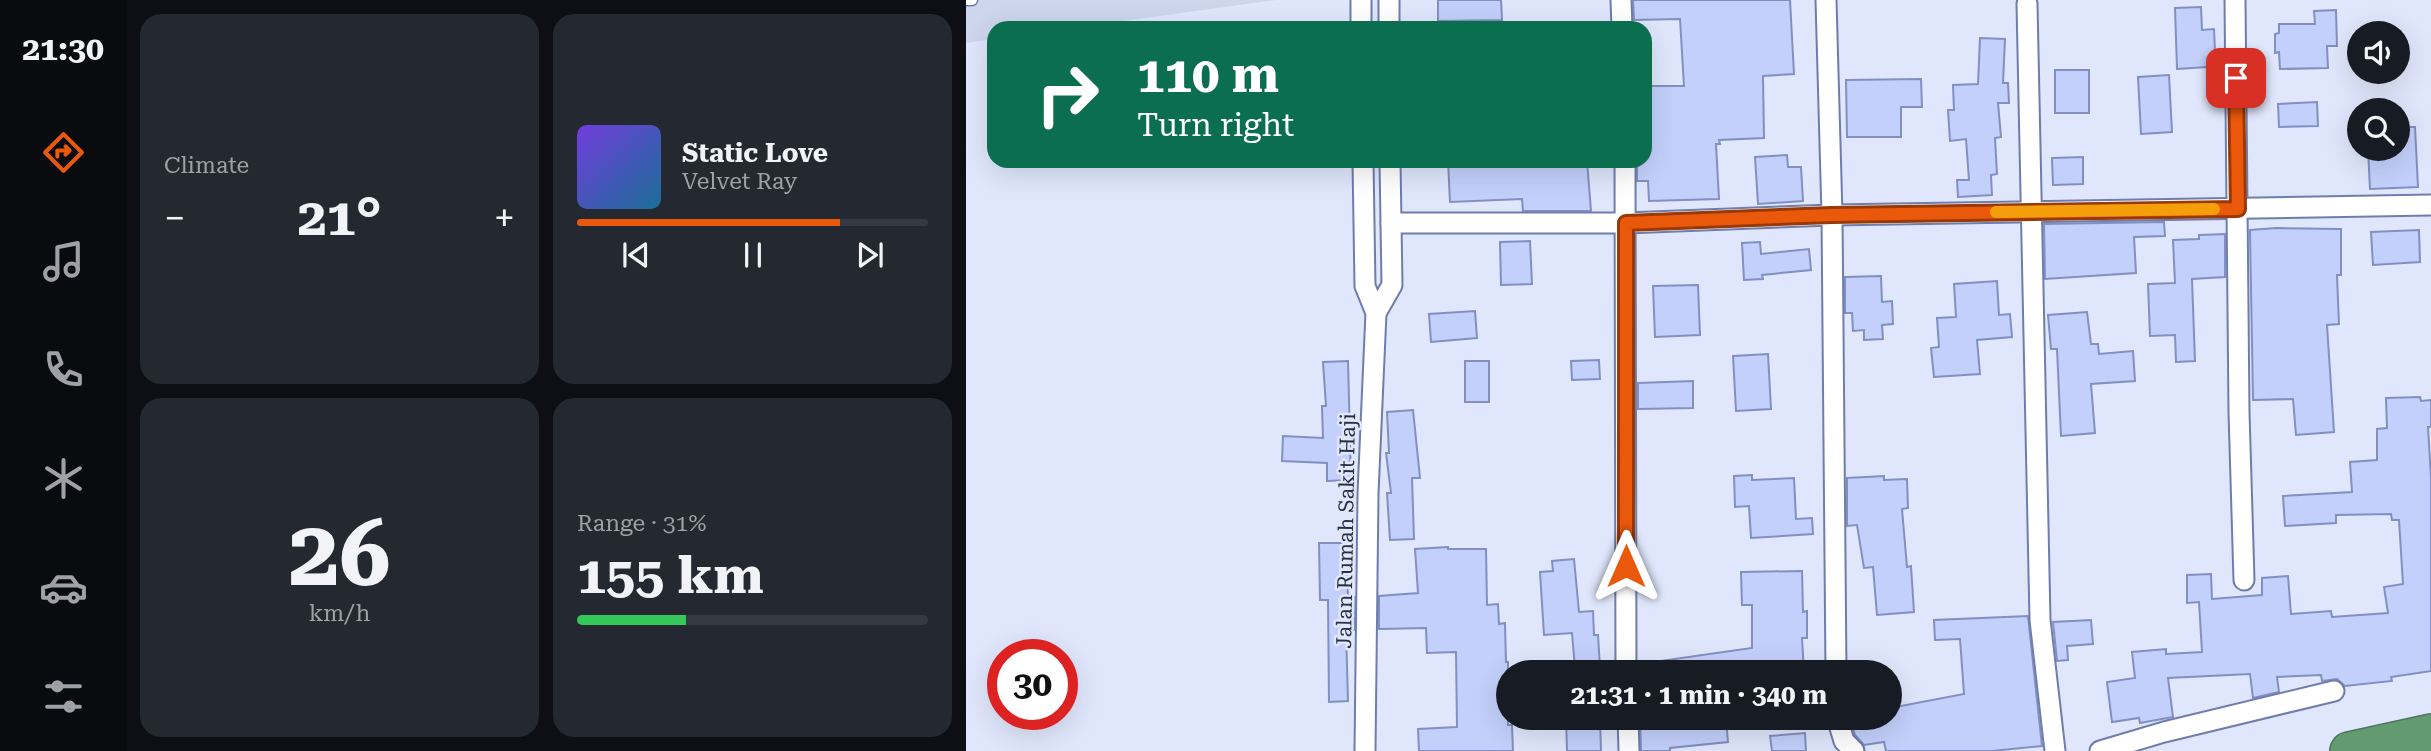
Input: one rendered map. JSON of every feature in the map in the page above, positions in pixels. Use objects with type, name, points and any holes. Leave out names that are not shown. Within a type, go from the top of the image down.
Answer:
[{"type":"highway","points":[[2349,751],[2431,733]]},
{"type":"street","points":[[1361,0],[1361,21]]},
{"type":"street","points":[[1389,0],[1389,21]]},
{"type":"street","points":[[1622,0],[1622,21]]},
{"type":"street","points":[[1826,0],[1832,215],[1836,660]]},
{"type":"street","points":[[2235,0],[2239,412],[2244,580]]},
{"type":"street","points":[[2027,4],[2040,620],[2055,751]]},
{"type":"street","name":"Jalan Rumah Sakit Haji","points":[[1363,168],[1365,286],[1377,313]]},
{"type":"street","name":"Jalan Rumah Sakit Haji","points":[[1365,751],[1368,493],[1377,313],[1392,285],[1390,168]]},
{"type":"street","points":[[1625,168],[1626,660]]},
{"type":"street","points":[[1391,223],[1626,223],[1832,215],[2431,205]]},
{"type":"street","points":[[2100,751],[2164,732],[2334,691]]},
{"type":"street","points":[[1628,730],[1629,751]]},
{"type":"street","points":[[1841,730],[1844,741],[1854,751]]},
{"type":"lane","points":[[966,0],[972,0]]},
{"type":"shaded area","points":[[966,0],[1276,0],[1123,21],[987,21],[987,40],[966,43]]},
{"type":"building","points":[[1438,0],[1501,0],[1502,20],[1438,21]]},
{"type":"building","points":[[1633,0],[1790,0],[1794,74],[1763,76],[1764,138],[1719,140],[1720,144],[1716,144],[1719,199],[1649,201],[1648,181],[1637,181],[1637,168],[1652,168],[1652,86],[1684,86],[1680,19],[1634,20]]},
{"type":"building","points":[[2201,7],[2202,30],[2214,29],[2215,51],[2223,50],[2223,66],[2177,69],[2175,8]]},
{"type":"building","points":[[2336,10],[2337,46],[2327,46],[2328,68],[2280,69],[2279,52],[2275,53],[2275,34],[2279,33],[2279,24],[2315,24],[2314,11]]},
{"type":"building","points":[[1980,38],[2005,39],[2003,83],[2008,83],[2009,103],[1998,103],[2001,137],[1995,138],[1997,174],[1991,175],[1992,195],[1958,197],[1957,180],[1969,180],[1966,139],[1950,141],[1948,110],[1954,110],[1953,85],[1978,84]]},
{"type":"building","points":[[2055,70],[2089,70],[2089,113],[2055,113]]},
{"type":"building","points":[[2169,75],[2172,132],[2141,134],[2138,77]]},
{"type":"building","points":[[1921,79],[1922,107],[1901,107],[1901,137],[1847,137],[1846,80]]},
{"type":"building","points":[[2317,102],[2318,126],[2279,127],[2278,104]]},
{"type":"building","points":[[2410,127],[2415,127],[2418,187],[2370,189],[2369,161],[2410,161]]},
{"type":"building","points":[[1787,155],[1788,167],[1801,167],[1803,201],[1758,204],[1755,157]]},
{"type":"building","points":[[2083,157],[2083,184],[2053,185],[2052,158]]},
{"type":"building","points":[[1448,168],[1588,168],[1591,211],[1523,211],[1522,199],[1450,202]]},
{"type":"building","points":[[2164,222],[2165,236],[2134,237],[2136,273],[2045,279],[2044,224]]},
{"type":"building","points":[[2341,229],[2341,275],[2337,275],[2339,324],[2327,325],[2334,432],[2296,435],[2293,399],[2253,400],[2250,230]]},
{"type":"building","points":[[2419,230],[2420,262],[2373,265],[2371,232]]},
{"type":"building","points":[[2225,234],[2225,277],[2192,279],[2195,361],[2176,362],[2175,335],[2150,336],[2148,284],[2175,283],[2173,240]]},
{"type":"building","points":[[1530,241],[1532,284],[1501,285],[1500,242]]},
{"type":"building","points":[[1760,242],[1761,254],[1809,249],[1811,270],[1762,275],[1763,279],[1744,280],[1742,243]]},
{"type":"building","points":[[1881,276],[1882,302],[1892,301],[1893,324],[1882,325],[1883,339],[1864,340],[1864,330],[1853,331],[1852,313],[1845,313],[1845,277]]},
{"type":"building","points":[[1997,281],[1999,315],[2010,314],[2012,337],[1977,340],[1980,374],[1934,377],[1931,348],[1939,347],[1937,318],[1956,317],[1954,284]]},
{"type":"building","points":[[1698,285],[1700,335],[1655,337],[1653,286]]},
{"type":"building","points":[[1475,311],[1477,338],[1431,342],[1429,314]]},
{"type":"building","points":[[2087,312],[2091,344],[2098,344],[2099,354],[2133,351],[2135,381],[2091,384],[2095,433],[2061,436],[2057,349],[2051,349],[2048,315]]},
{"type":"building","points":[[1768,354],[1771,409],[1736,411],[1733,356]]},
{"type":"building","points":[[1599,360],[1600,379],[1572,380],[1571,361]]},
{"type":"building","points":[[1348,361],[1351,480],[1327,481],[1327,463],[1282,461],[1283,436],[1323,438],[1322,406],[1326,406],[1323,362]]},
{"type":"building","points":[[1465,361],[1489,361],[1489,402],[1465,402]]},
{"type":"building","points":[[1693,381],[1693,408],[1638,409],[1638,383]]},
{"type":"building","points":[[2420,397],[2421,401],[2431,400],[2431,427],[2428,427],[2431,478],[2431,671],[2391,677],[2392,681],[2345,686],[2337,679],[2322,681],[2321,675],[2277,677],[2279,692],[2253,698],[2250,674],[2168,678],[2173,717],[2140,723],[2139,718],[2112,722],[2107,682],[2135,678],[2132,652],[2166,649],[2166,654],[2202,652],[2199,602],[2187,603],[2187,575],[2211,574],[2212,599],[2262,595],[2262,578],[2288,576],[2291,614],[2331,611],[2332,617],[2388,613],[2384,587],[2403,584],[2399,520],[2392,520],[2391,514],[2336,515],[2336,523],[2285,526],[2283,496],[2352,492],[2350,462],[2377,460],[2377,429],[2387,428],[2386,398]]},
{"type":"building","points":[[1413,410],[1420,478],[1412,478],[1414,539],[1390,540],[1387,493],[1391,493],[1386,453],[1389,453],[1387,412]]},
{"type":"building","points":[[1752,475],[1752,480],[1794,478],[1796,519],[1812,518],[1813,534],[1751,538],[1749,506],[1735,507],[1734,476]]},
{"type":"building","points":[[1884,476],[1884,480],[1907,479],[1908,508],[1902,509],[1907,567],[1911,566],[1914,612],[1877,615],[1873,567],[1864,568],[1857,525],[1847,526],[1847,478]]},
{"type":"building","points":[[1319,543],[1346,543],[1348,597],[1355,597],[1354,630],[1346,630],[1348,701],[1329,702],[1328,600],[1320,600]]},
{"type":"building","points":[[1415,549],[1486,549],[1487,605],[1498,604],[1499,624],[1505,623],[1506,660],[1496,660],[1496,730],[1512,730],[1513,751],[1419,751],[1418,729],[1457,727],[1456,652],[1427,653],[1426,628],[1379,629],[1379,596],[1418,593]]},
{"type":"building","points":[[1574,559],[1579,612],[1593,611],[1594,635],[1598,635],[1600,660],[1574,660],[1572,633],[1544,635],[1540,572],[1553,571],[1552,561]]},
{"type":"building","points":[[1802,571],[1803,612],[1807,611],[1807,638],[1802,638],[1803,660],[1667,660],[1752,648],[1752,605],[1742,605],[1741,572]]},
{"type":"building","points":[[2028,616],[2042,746],[1992,751],[1886,751],[1884,742],[1864,745],[1855,735],[1853,730],[1902,730],[1902,706],[1964,694],[1960,639],[1935,640],[1934,620]]},
{"type":"building","points":[[2091,620],[2093,644],[2067,646],[2068,660],[2057,661],[2053,622]]},
{"type":"building","points":[[1566,730],[1600,730],[1601,751],[1567,751]]},
{"type":"building","points":[[1640,730],[1727,730],[1728,742],[1670,748],[1670,751],[1641,751]]},
{"type":"building","points":[[1805,733],[1806,751],[1772,751],[1770,736]]},
{"type":"slow traffic","points":[[1996,212],[2214,209]]},
{"type":"route","points":[[1626,566],[1626,223],[1832,215],[2238,209],[2236,78]]}]
